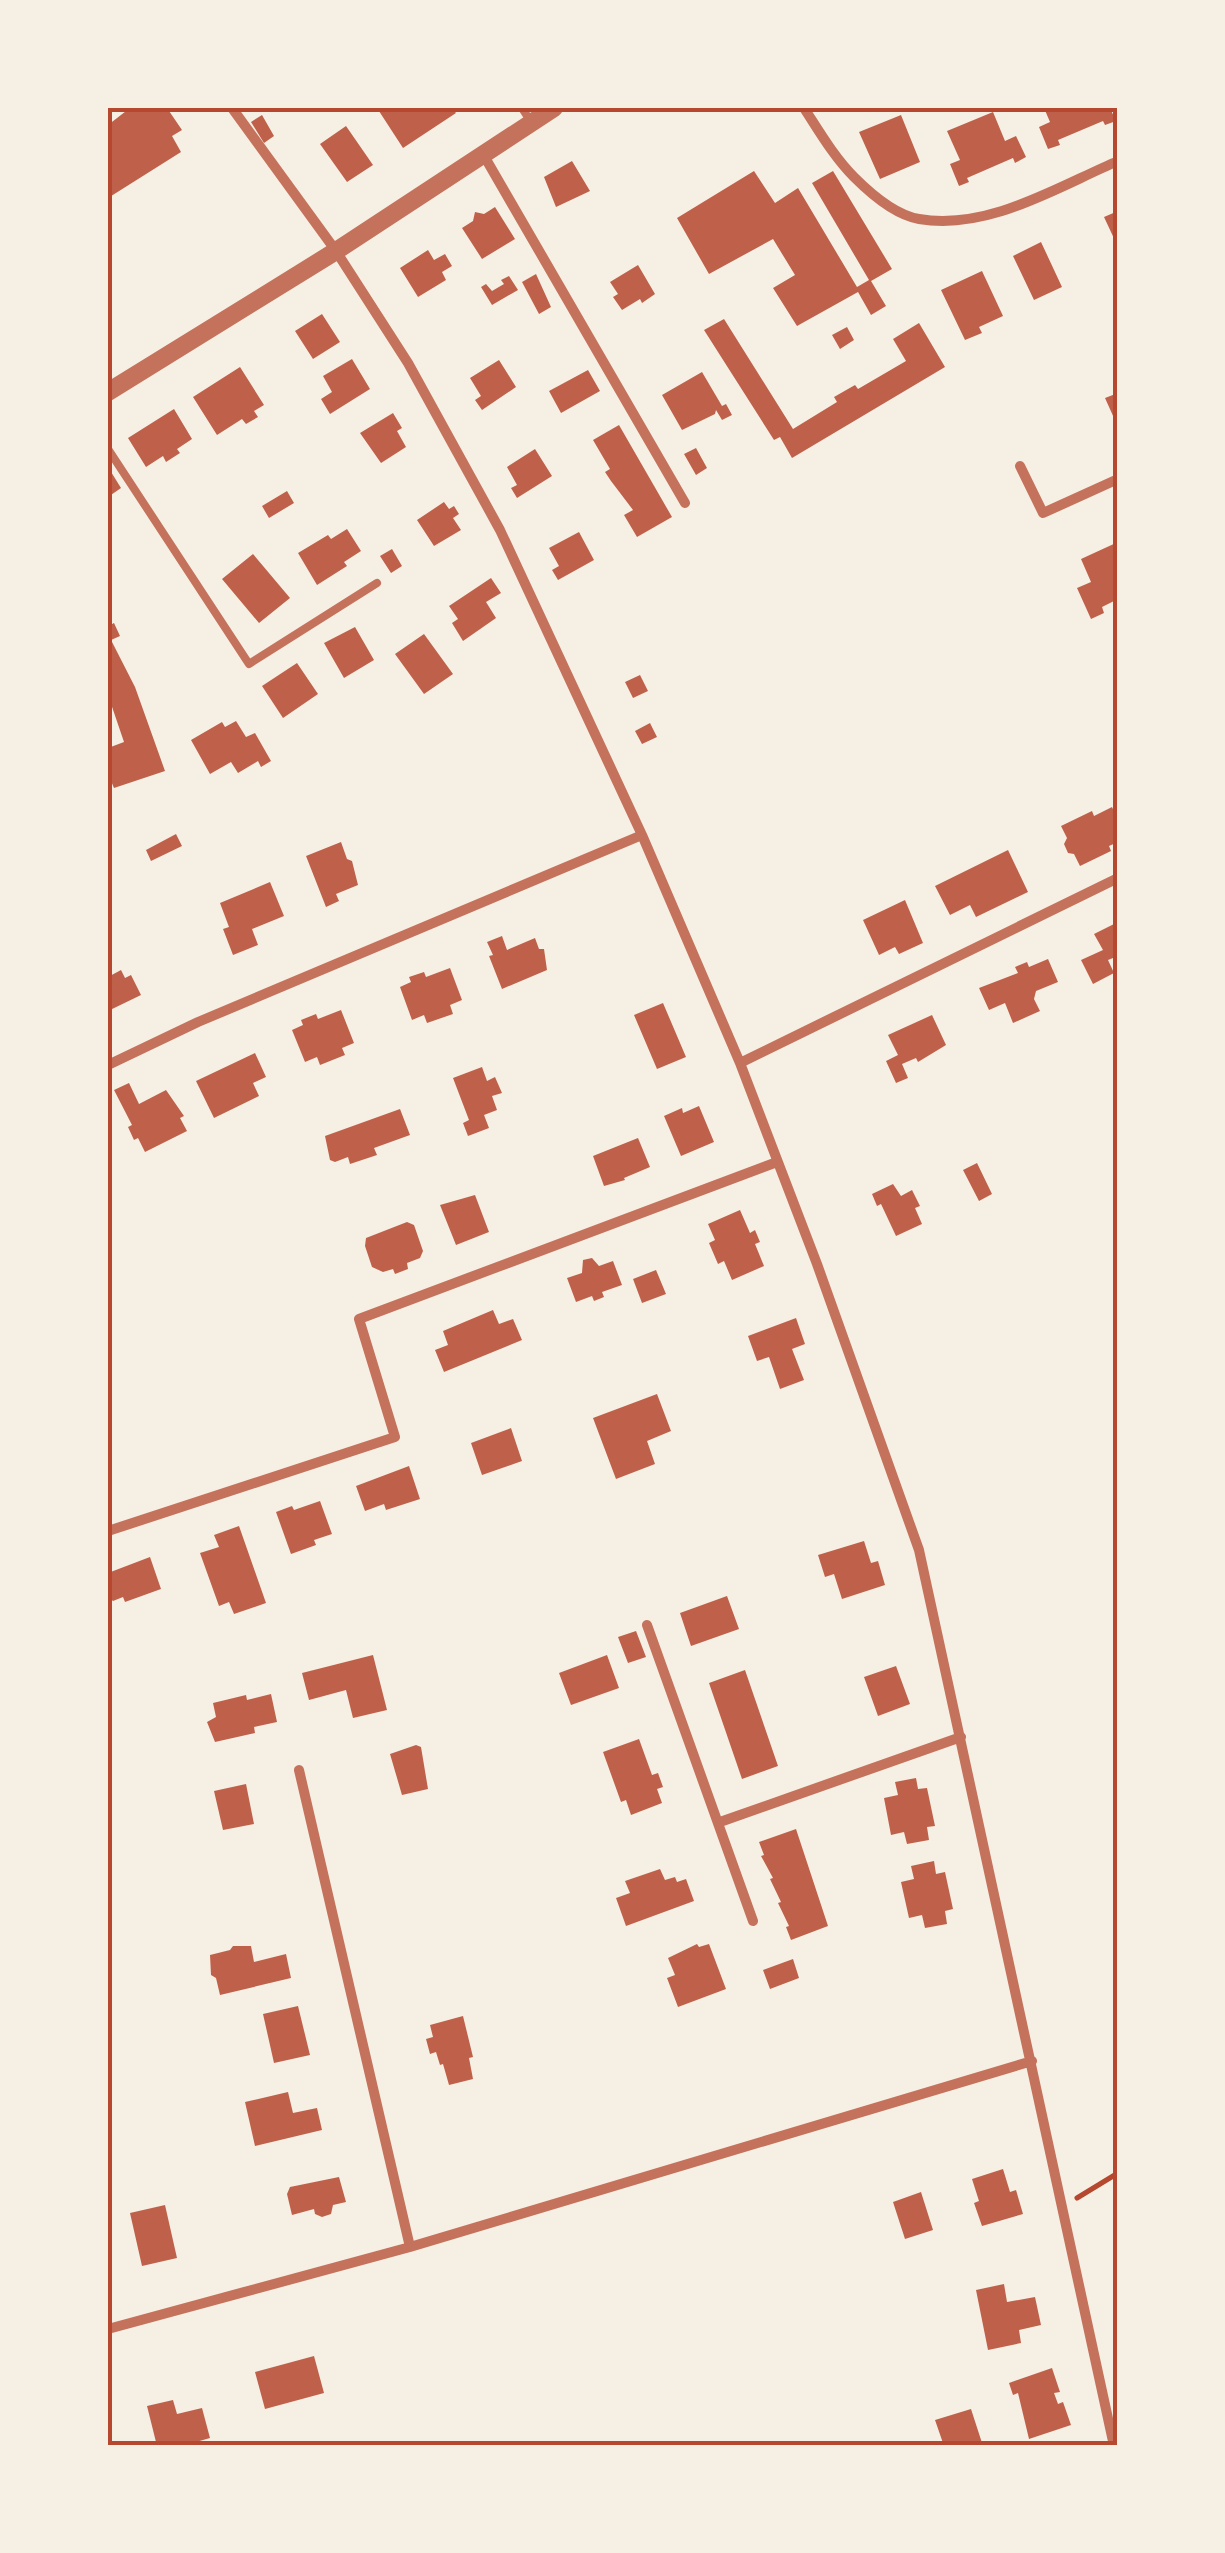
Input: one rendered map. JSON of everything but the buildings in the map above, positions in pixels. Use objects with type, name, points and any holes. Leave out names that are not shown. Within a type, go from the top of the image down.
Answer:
[{"type":"street","points":[[232,108],[336,251],[408,363],[500,530],[642,835],[740,1063],[919,1550],[1114,2446]]},
{"type":"street","points":[[108,392],[336,251],[483,153],[526,115],[554,108]]},
{"type":"street","points":[[804,108],[852,176],[880,200],[919,219],[960,220],[995,214],[1118,161]]},
{"type":"street","points":[[483,153],[685,502]]},
{"type":"street","points":[[1020,466],[1043,513],[1118,479]]},
{"type":"street","points":[[108,1065],[198,1022],[642,835]]},
{"type":"street","points":[[740,1063],[1118,878]]},
{"type":"street","points":[[108,1531],[395,1437],[360,1319],[777,1162]]},
{"type":"street","points":[[647,1625],[752,1921]]},
{"type":"street","points":[[720,1822],[961,1736]]},
{"type":"street","points":[[299,1770],[410,2247]]},
{"type":"street","points":[[108,2330],[410,2247],[1032,2061]]},
{"type":"lane","points":[[108,449],[249,664],[377,584]]},
{"type":"path","points":[[1064,2206],[1118,2173]]}]
